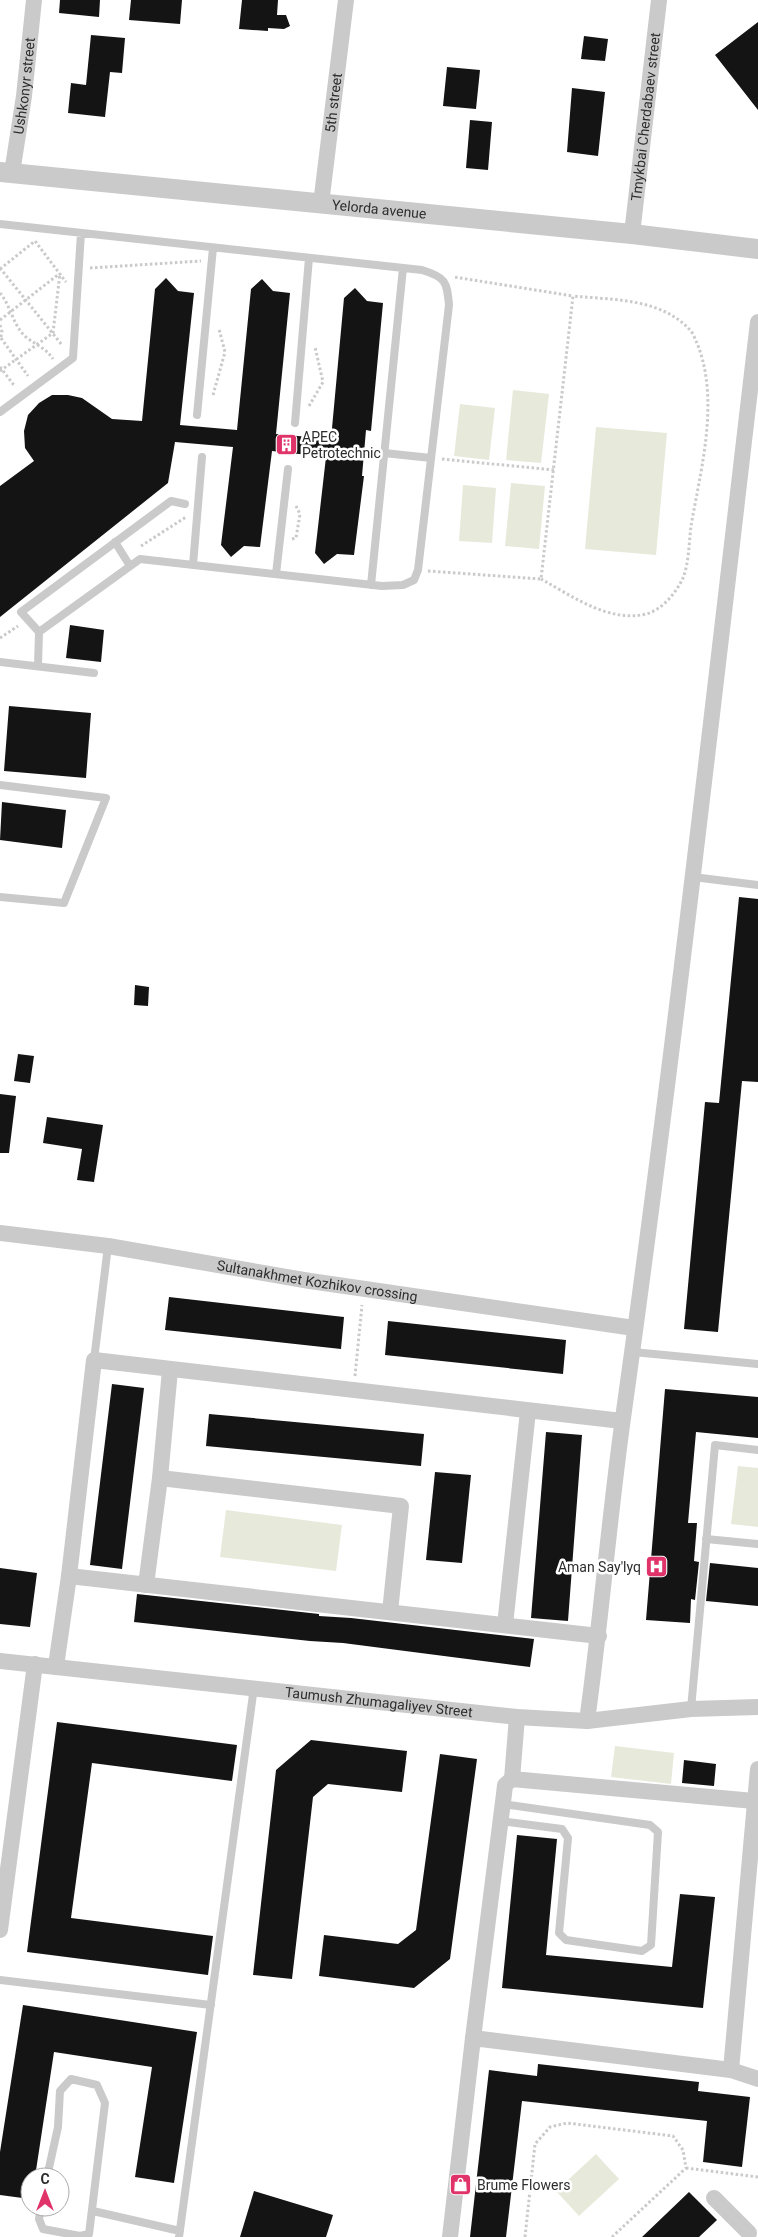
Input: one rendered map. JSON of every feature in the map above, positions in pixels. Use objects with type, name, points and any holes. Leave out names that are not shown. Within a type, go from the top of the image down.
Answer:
[{"type":"street","name":"Ushkonyr street","points":[[6,172],[24,96],[34,0]]},
{"type":"street","name":"5th street","points":[[321,204],[346,0]]},
{"type":"street","name":"Tmykbai Cherdabaev street","points":[[632,234],[659,0]]},
{"type":"street","name":"Yelorda avenue","points":[[6,172],[632,234],[758,249]]},
{"type":"street","points":[[587,1721],[599,1636],[622,1421],[633,1352],[634,1328],[693,877],[758,322]]},
{"type":"street","name":"Sultanakhmet Kozhikov crossing","points":[[0,1233],[108,1246],[363,1289],[634,1328]]},
{"type":"street","points":[[56,1666],[69,1576],[94,1360],[622,1421]]},
{"type":"street","points":[[146,1585],[160,1478],[170,1370]]},
{"type":"street","points":[[505,1625],[528,1411]]},
{"type":"street","points":[[160,1478],[401,1506],[390,1612]]},
{"type":"street","points":[[69,1576],[599,1636]]},
{"type":"street","name":"Taumush Zhumagaliyev Street","points":[[0,1661],[517,1717],[587,1721],[691,1709],[758,1707]]},
{"type":"street","points":[[0,1930],[35,1664]]},
{"type":"street","points":[[450,2237],[500,1821],[505,1785],[512,1779],[517,1717]]},
{"type":"street","points":[[731,2070],[758,1770]]},
{"type":"street","points":[[512,1779],[754,1801]]},
{"type":"street","points":[[473,2038],[731,2070],[758,2079]]},
{"type":"street","points":[[714,2198],[751,2232]]},
{"type":"lane","points":[[0,224],[403,268],[438,274],[448,287],[449,305],[418,570],[414,580],[403,585],[371,585],[140,559],[39,632]]},
{"type":"lane","points":[[0,412],[73,358],[81,233]]},
{"type":"lane","points":[[197,415],[213,248]]},
{"type":"lane","points":[[294,423],[309,258]]},
{"type":"lane","points":[[371,585],[403,268]]},
{"type":"lane","points":[[384,453],[431,458]]},
{"type":"lane","points":[[193,564],[202,457]]},
{"type":"lane","points":[[276,574],[288,469]]},
{"type":"lane","points":[[38,666],[39,632],[21,612],[171,501],[185,504]]},
{"type":"lane","points":[[115,542],[130,566]]},
{"type":"lane","points":[[0,662],[94,673]]},
{"type":"lane","points":[[0,785],[106,798],[64,904],[0,897]]},
{"type":"lane","points":[[693,877],[758,885]]},
{"type":"lane","points":[[94,1360],[108,1246]]},
{"type":"lane","points":[[633,1352],[758,1364]]},
{"type":"lane","points":[[691,1709],[715,1445],[758,1450]]},
{"type":"lane","points":[[706,1539],[758,1544]]},
{"type":"lane","points":[[93,2211],[179,2234],[254,1688]]},
{"type":"lane","points":[[500,1821],[562,1828],[568,1838],[558,1933],[566,1940],[642,1951],[651,1945],[658,1832],[650,1825],[503,1804]]},
{"type":"lane","points":[[0,1980],[211,2005]]},
{"type":"lane","points":[[39,2217],[43,2229],[80,2236],[89,2234],[105,2103],[97,2085],[71,2080],[60,2091],[58,2127],[49,2167]]},
{"type":"path","points":[[73,358],[0,268],[35,241],[77,296]]},
{"type":"path","points":[[79,269],[212,260]]},
{"type":"path","points":[[0,320],[60,273]]},
{"type":"path","points":[[0,325],[1,339],[17,359],[28,373],[29,391],[13,384],[1,369],[17,359],[53,333],[60,273]]},
{"type":"path","points":[[418,570],[541,579],[602,611],[626,616],[648,614],[670,600],[683,577],[705,439],[708,393],[702,356],[692,330],[670,313],[644,304],[573,296],[438,274]]},
{"type":"path","points":[[0,294],[7,301],[25,336],[38,344],[51,356],[58,369]]},
{"type":"path","points":[[541,579],[573,296]]},
{"type":"path","points":[[431,458],[554,470]]},
{"type":"path","points":[[354,1391],[363,1289]]},
{"type":"path","points":[[525,2237],[535,2144],[550,2127],[567,2123],[673,2136],[682,2150],[686,2168]]},
{"type":"path","points":[[686,2168],[758,2177]]},
{"type":"path","points":[[612,2237],[686,2168]]},
{"type":"shaded area","points":[[513,390],[549,394],[541,463],[506,460]]},
{"type":"shaded area","points":[[460,404],[495,408],[489,460],[454,456]]},
{"type":"shaded area","points":[[596,427],[667,433],[656,555],[585,549]]},
{"type":"shaded area","points":[[511,483],[545,486],[539,549],[505,546]]},
{"type":"shaded area","points":[[463,485],[496,488],[492,543],[459,541]]},
{"type":"shaded area","points":[[738,1466],[758,1468],[758,1527],[731,1524]]},
{"type":"shaded area","points":[[226,1510],[342,1525],[336,1571],[220,1557]]},
{"type":"shaded area","points":[[615,1746],[674,1753],[671,1784],[611,1777]]},
{"type":"shaded area","points":[[596,2154],[619,2179],[579,2216],[556,2191]]},
{"type":"building","points":[[60,0],[100,0],[99,17],[59,13]]},
{"type":"building","points":[[131,0],[182,0],[180,24],[129,20]]},
{"type":"building","points":[[242,0],[278,0],[277,15],[286,15],[290,26],[284,29],[268,28],[268,31],[239,29]]},
{"type":"building","points":[[758,22],[758,110],[715,55]]},
{"type":"building","points":[[91,35],[125,38],[122,73],[110,72],[105,117],[68,113],[71,83],[86,85]]},
{"type":"building","points":[[584,36],[608,39],[605,61],[581,59]]},
{"type":"building","points":[[447,67],[480,70],[476,109],[443,106]]},
{"type":"building","points":[[572,88],[605,92],[598,156],[567,152]]},
{"type":"building","points":[[470,120],[492,122],[488,170],[466,168]]},
{"type":"building","name":"APEC Petrotechnic","points":[[166,278],[178,291],[194,293],[180,425],[237,430],[251,289],[262,279],[273,291],[290,293],[276,434],[331,439],[344,298],[355,288],[367,301],[383,303],[371,431],[366,430],[362,476],[364,476],[354,555],[337,554],[324,564],[315,553],[326,457],[272,451],[260,547],[244,546],[231,557],[221,545],[233,447],[175,442],[168,483],[0,617],[0,486],[34,461],[25,448],[24,431],[28,415],[39,403],[52,395],[68,395],[82,398],[112,419],[142,421],[155,289]]},
{"type":"building","points":[[70,625],[104,630],[101,662],[66,658]]},
{"type":"building","points":[[9,706],[91,713],[86,778],[4,771]]},
{"type":"building","points":[[2,802],[66,810],[62,848],[0,840]]},
{"type":"building","points":[[739,897],[758,899],[758,1082],[742,1081],[718,1332],[684,1329],[705,1102],[719,1103]]},
{"type":"building","points":[[135,985],[149,987],[148,1006],[134,1005]]},
{"type":"building","points":[[18,1054],[34,1056],[30,1083],[14,1081]]},
{"type":"building","points":[[0,1094],[16,1096],[9,1153],[0,1153]]},
{"type":"building","points":[[47,1117],[103,1125],[94,1182],[77,1180],[82,1149],[43,1143]]},
{"type":"building","points":[[169,1297],[344,1317],[341,1349],[165,1330]]},
{"type":"building","points":[[388,1321],[566,1340],[563,1374],[385,1355]]},
{"type":"building","points":[[112,1384],[144,1388],[122,1569],[90,1565]]},
{"type":"building","points":[[665,1389],[758,1397],[758,1438],[696,1432],[688,1523],[697,1523],[694,1561],[699,1562],[695,1600],[691,1599],[690,1623],[646,1620]]},
{"type":"building","points":[[209,1414],[424,1434],[421,1466],[206,1446]]},
{"type":"building","points":[[546,1432],[582,1435],[568,1621],[531,1618]]},
{"type":"building","points":[[435,1472],[471,1475],[462,1563],[426,1560]]},
{"type":"building","points":[[710,1563],[758,1568],[758,1606],[706,1601]]},
{"type":"building","points":[[0,1568],[37,1573],[30,1627],[0,1624]]},
{"type":"building","points":[[137,1594],[534,1639],[530,1667],[343,1643],[134,1622]]},
{"type":"building","points":[[57,1722],[237,1745],[232,1781],[92,1763],[71,1918],[213,1936],[208,1975],[27,1952]]},
{"type":"building","points":[[311,1740],[407,1751],[402,1792],[328,1784],[313,1797],[292,1979],[253,1975],[276,1770]]},
{"type":"building","points":[[440,1754],[477,1759],[450,1959],[414,1988],[319,1976],[324,1935],[398,1944],[416,1930]]},
{"type":"building","points":[[684,1760],[716,1764],[714,1786],[682,1783]]},
{"type":"building","points":[[517,1835],[557,1839],[546,1955],[672,1967],[680,1894],[715,1897],[703,2008],[502,1988]]},
{"type":"building","points":[[23,2005],[197,2032],[174,2183],[135,2177],[152,2067],[54,2052],[37,2167],[20,2167],[20,2198],[0,2195],[0,2152]]},
{"type":"building","points":[[538,2064],[699,2082],[698,2091],[750,2097],[742,2167],[703,2162],[707,2121],[522,2101],[506,2237],[470,2237],[489,2070],[537,2076]]},
{"type":"building","points":[[254,2191],[333,2215],[326,2237],[240,2237]]},
{"type":"building","points":[[689,2192],[717,2220],[699,2237],[642,2237]]},
{"type":"place","name":"APEC Petrotechnic","points":[[286,445]]},
{"type":"place","name":"Aman Say'lyq","points":[[657,1567]]},
{"type":"place","name":"Brume Flowers","points":[[461,2185]]}]
